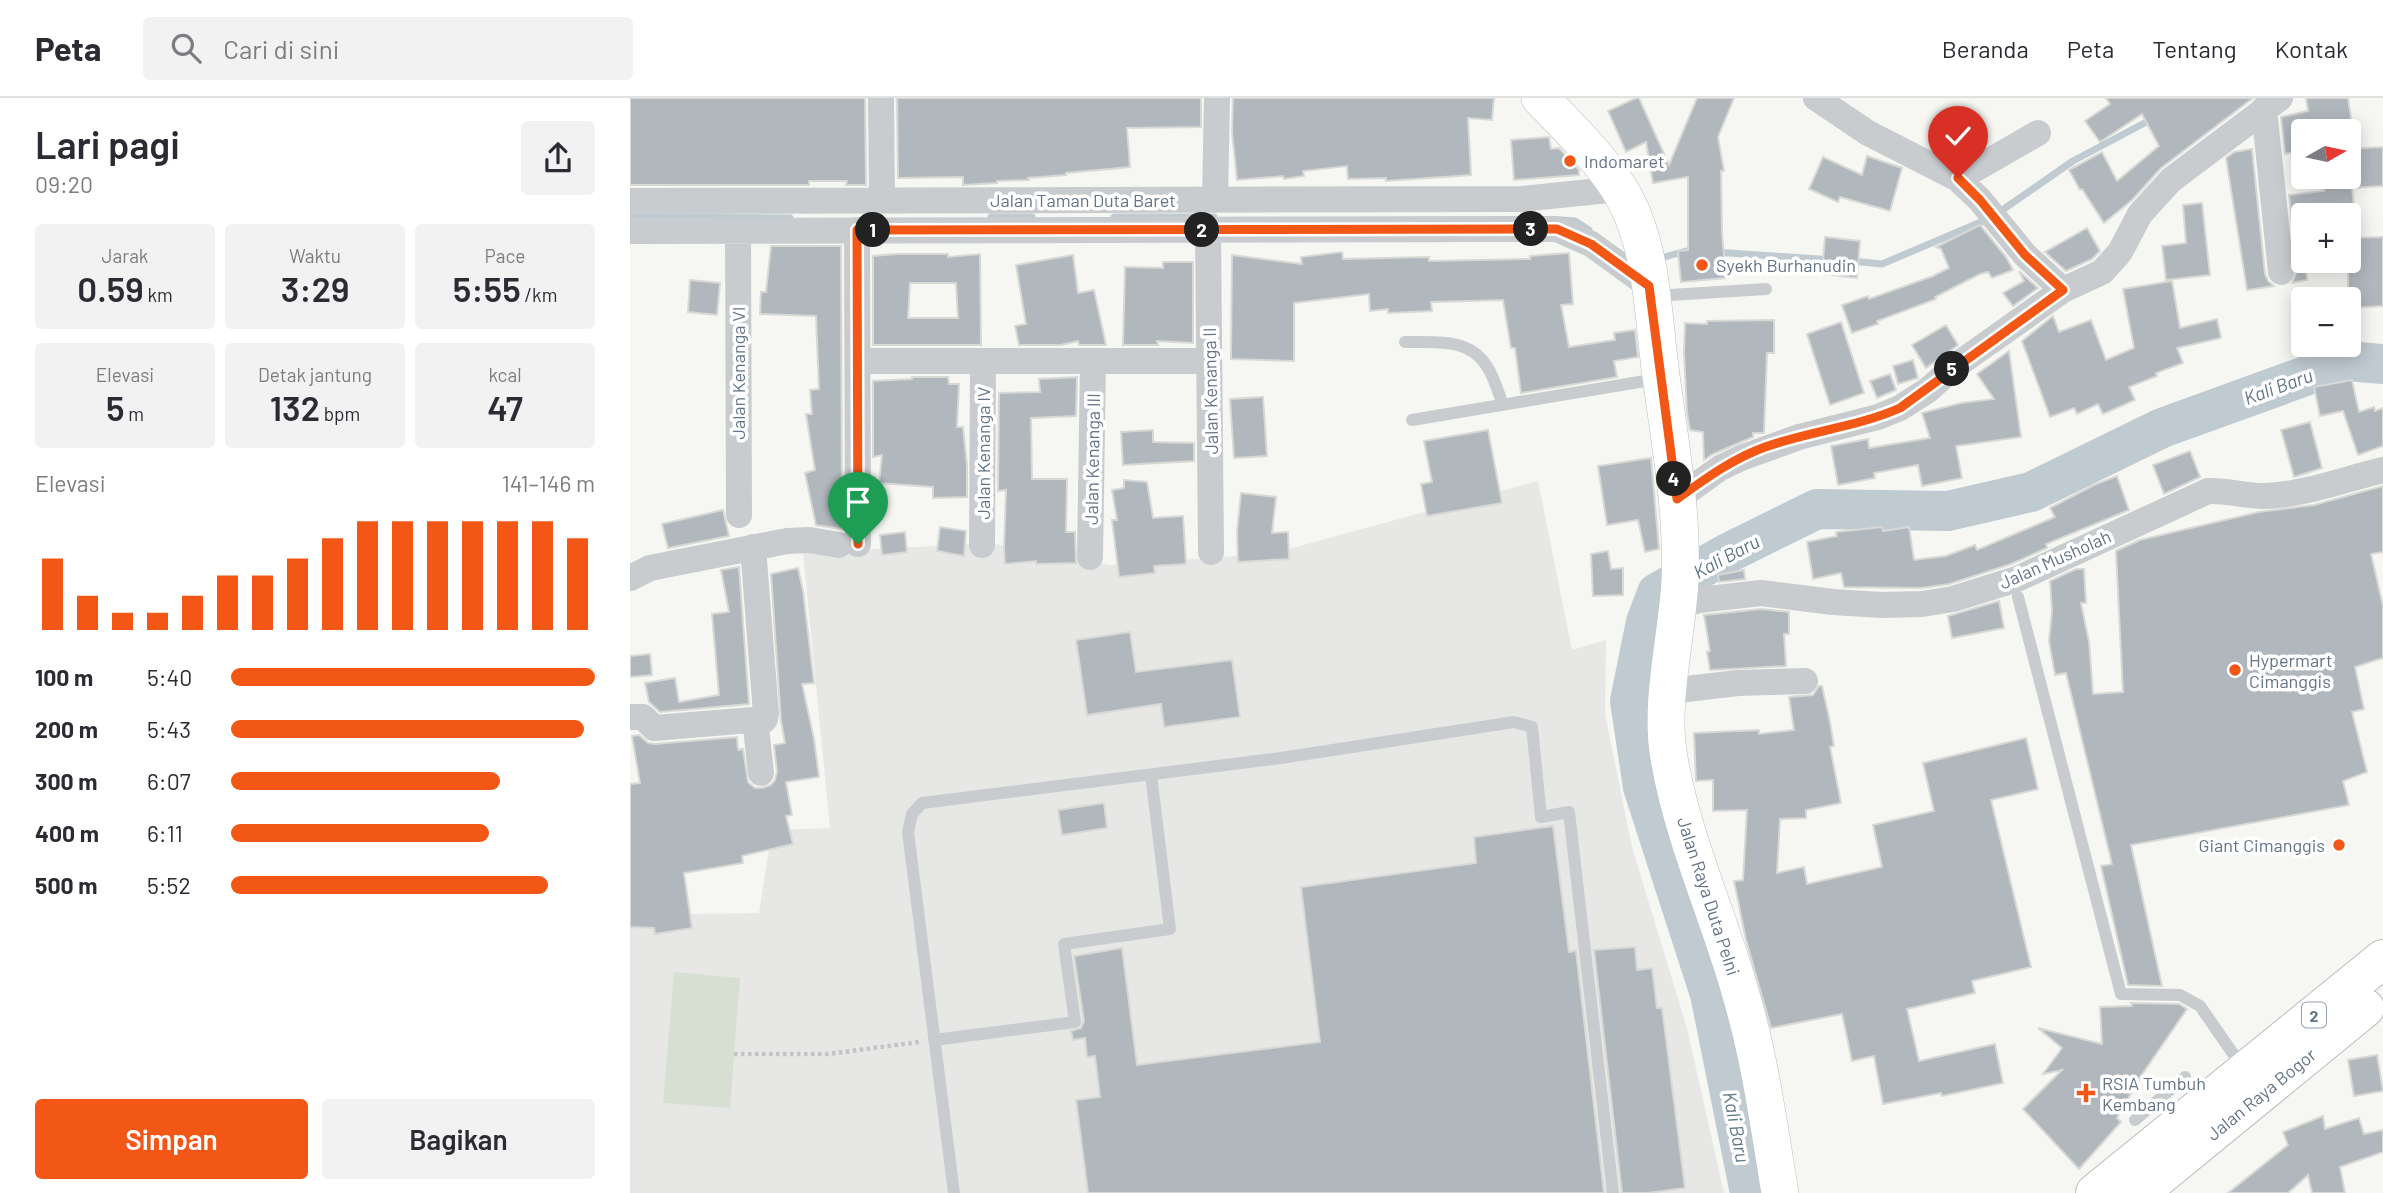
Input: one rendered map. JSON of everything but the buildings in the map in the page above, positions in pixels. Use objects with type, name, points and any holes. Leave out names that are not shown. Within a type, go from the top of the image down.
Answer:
[{"type":"highway","name":"Jalan Raya Bogor","points":[[2095,1193],[2173,1120],[2245,1071],[2383,959]]},
{"type":"highway","name":"Jalan Raya Bogor","points":[[2139,1193],[2173,1120],[2383,993]]},
{"type":"main road","name":"Jalan Raya Duta Pelni","points":[[1540,98],[1581,142],[1619,190],[1630,208],[1639,235],[1649,285],[1677,499],[1681,550],[1666,729],[1676,792],[1742,997],[1780,1193]]},
{"type":"street","points":[[881,98],[882,201]]},
{"type":"street","points":[[1215,200],[1217,98]]},
{"type":"street","points":[[1816,98],[1868,134],[1958,178],[1980,200],[2025,255],[2063,290]]},
{"type":"street","points":[[2272,103],[2281,272]]},
{"type":"street","points":[[1677,499],[1720,468],[1763,448],[1878,417],[1900,408],[2063,290],[2102,272],[2120,252],[2149,202],[2171,180],[2272,103]]},
{"type":"street","points":[[1958,178],[2038,133]]},
{"type":"street","name":"Jalan Taman Duta Baret","points":[[630,201],[1522,199],[1619,190]]},
{"type":"street","points":[[630,231],[1557,229],[1591,244],[1649,285]]},
{"type":"street","points":[[630,578],[650,568],[805,539],[849,545],[858,361],[857,230]]},
{"type":"street","name":"Jalan Kenanga II","points":[[1208,230],[1211,552]]},
{"type":"street","name":"Jalan Kenanga VI","points":[[738,231],[739,515]]},
{"type":"street","points":[[858,361],[1209,361]]},
{"type":"street","name":"Jalan Kenanga IV","points":[[982,545],[983,361]]},
{"type":"street","name":"Jalan Kenanga III","points":[[1090,557],[1093,361]]},
{"type":"street","name":"Jalan Musholah","points":[[1678,601],[1761,593],[1882,605],[1922,604],[1953,599],[2017,579],[2208,491],[2225,490],[2264,496],[2287,494],[2383,470]]},
{"type":"street","points":[[752,547],[766,696],[765,719],[756,727],[761,773]]},
{"type":"street","points":[[1669,691],[1738,683],[1805,681]]},
{"type":"street","points":[[630,717],[643,717],[654,728],[765,719]]},
{"type":"lane","points":[[1649,285],[1766,289]]},
{"type":"lane","points":[[1405,342],[1455,343],[1473,350],[1486,365],[1503,405]]},
{"type":"lane","points":[[1412,420],[1661,379]]},
{"type":"lane","points":[[2018,597],[2121,994],[2180,995],[2200,1006],[2245,1071]]},
{"type":"lane","points":[[954,1193],[908,831],[912,814],[922,803],[1281,758],[1514,722],[1532,727],[1541,817],[1569,812],[1613,1193]]},
{"type":"lane","points":[[934,1040],[1075,1022],[1064,944],[1170,929],[1151,775]]},
{"type":"lane","points":[[2136,1120],[2173,1120],[2185,1077]]},
{"type":"path","points":[[734,1054],[828,1054],[934,1040]]},
{"type":"shaded area","points":[[1538,481],[1572,650],[1606,640],[1605,714],[1632,847],[1687,1028],[1724,1193],[630,1193],[630,915],[759,913],[772,830],[830,828],[803,553],[989,543],[1110,565],[1274,553]]},
{"type":"shaded area","points":[[674,972],[740,978],[730,1108],[663,1103]]},
{"type":"waterway","points":[[1998,213],[2073,161],[2152,119]]},
{"type":"waterway","points":[[630,217],[790,218]]},
{"type":"waterway","points":[[991,217],[1032,217]]},
{"type":"waterway","points":[[1114,217],[1214,217]]},
{"type":"waterway","points":[[1851,261],[1882,264],[1988,219]]},
{"type":"waterway","points":[[1562,220],[1575,221],[1589,230]]},
{"type":"waterway","points":[[1657,259],[1686,251]]},
{"type":"waterway","points":[[1715,252],[1833,260]]},
{"type":"waterway","name":"Kali Baru","points":[[1750,1193],[1710,994],[1643,787],[1630,701],[1646,622],[1657,593],[1728,553],[1817,509],[1948,511],[2031,492],[2162,428],[2347,361],[2383,364]]},
{"type":"place","name":"Indomaret","points":[[1570,161]]},
{"type":"place","name":"Syekh Burhanudin","points":[[1702,265]]},
{"type":"place","name":"Hypermart Cimanggis","points":[[2235,670]]},
{"type":"place","name":"Giant Cimanggis","points":[[2339,845]]},
{"type":"place","name":"RSIA Tumbuh Kembang","points":[[2086,1093]]},
{"type":"route","points":[[858,544],[857,230],[1557,229],[1591,244],[1649,286],[1677,499],[1720,468],[1763,448],[1799,436],[1878,417],[1900,408],[2063,290],[2025,255],[1980,200],[1958,178]]}]
